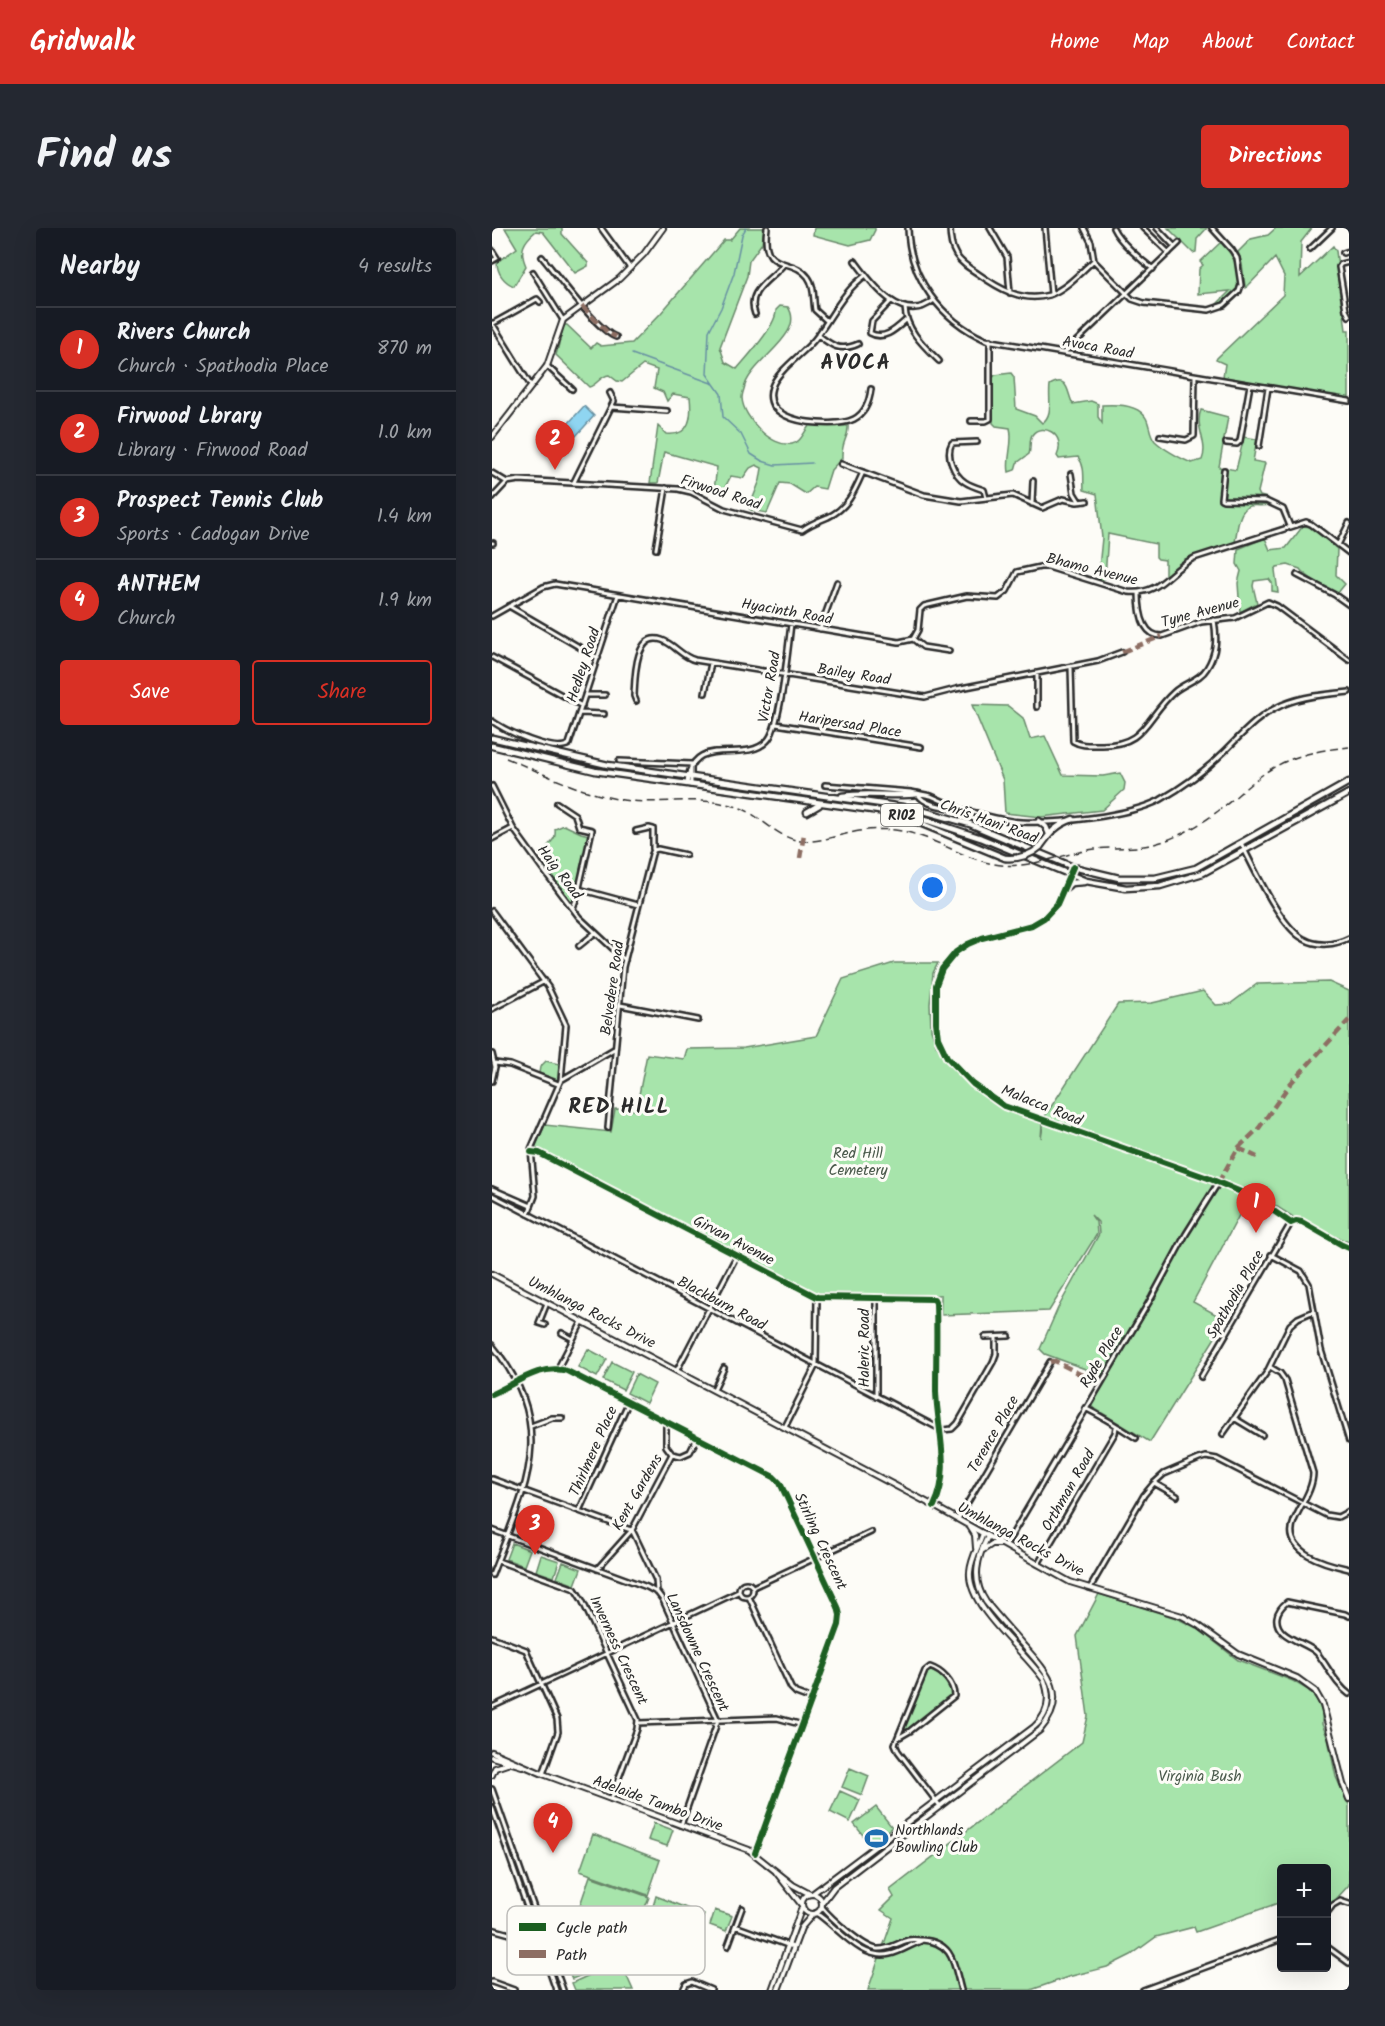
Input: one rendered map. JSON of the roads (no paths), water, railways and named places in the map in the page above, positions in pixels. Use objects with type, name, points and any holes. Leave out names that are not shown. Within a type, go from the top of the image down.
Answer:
[{"type":"main road","name":"Chris Hani Road","points":[[492,738],[588,761],[936,813],[970,824],[1073,867],[1119,879],[1161,877],[1196,868],[1349,782]]},
{"type":"main road","name":"Chris Hani Road","points":[[492,746],[595,771],[903,816],[962,831],[1086,881],[1126,888],[1160,886],[1197,876],[1349,793]]},
{"type":"main road","points":[[837,797],[918,795]]},
{"type":"main road","points":[[807,812],[813,806],[821,804]]},
{"type":"main road","points":[[903,816],[1005,858],[1021,858],[1031,854],[1059,825],[1073,819]]},
{"type":"main road","points":[[1039,821],[1046,827],[1049,834]]},
{"type":"main road","points":[[1064,889],[1071,883],[1086,881]]},
{"type":"street","points":[[601,228],[630,268]]},
{"type":"street","points":[[492,436],[546,366],[563,320],[613,285],[663,228]]},
{"type":"street","points":[[767,228],[765,242],[768,252],[808,277],[812,286],[815,310],[827,321]]},
{"type":"street","name":"Avoca Road","points":[[908,228],[911,258],[919,277],[934,300],[964,328],[990,340],[1349,401]]},
{"type":"street","points":[[950,228],[953,249],[959,259],[998,289],[1010,293],[1042,296],[1051,294],[1066,285],[1094,261]]},
{"type":"street","points":[[990,228],[1007,257],[1010,293]]},
{"type":"street","points":[[1045,228],[1051,294]]},
{"type":"street","points":[[1084,228],[1091,242],[1094,261],[1126,294],[1136,301],[1209,309],[1224,305],[1240,288],[1237,258],[1233,250],[1212,228]]},
{"type":"street","points":[[1113,228],[1135,255],[1154,269]]},
{"type":"street","points":[[1143,228],[1169,253]]},
{"type":"street","points":[[1150,235],[1157,228],[1175,247]]},
{"type":"street","points":[[1310,249],[1332,228]]},
{"type":"street","points":[[1064,353],[1179,243]]},
{"type":"street","points":[[492,250],[497,258],[492,261]]},
{"type":"street","points":[[1343,254],[1349,251]]},
{"type":"street","points":[[542,257],[582,306],[608,333],[616,337]]},
{"type":"street","points":[[855,261],[891,301],[906,308],[925,306],[934,300]]},
{"type":"street","points":[[1349,262],[1339,266],[1349,316]]},
{"type":"street","points":[[755,314],[752,301],[755,292],[784,264]]},
{"type":"street","points":[[533,272],[563,320]]},
{"type":"street","points":[[866,275],[845,294],[818,335],[773,384],[772,397],[777,410],[784,416],[796,420],[843,424],[856,418],[867,406],[871,389]]},
{"type":"street","points":[[531,386],[492,324],[537,299],[540,302]]},
{"type":"street","points":[[891,301],[872,321],[870,333],[875,336],[892,333],[906,320]]},
{"type":"street","points":[[906,308],[906,320],[911,330],[939,361]]},
{"type":"street","points":[[818,335],[838,349],[858,344]]},
{"type":"street","points":[[971,421],[986,422],[990,419],[990,340]]},
{"type":"street","points":[[546,366],[572,389]]},
{"type":"street","points":[[1160,436],[1186,440],[1194,436],[1195,376]]},
{"type":"street","points":[[1226,443],[1237,444],[1240,441],[1250,384]]},
{"type":"street","points":[[1259,446],[1268,388]]},
{"type":"street","points":[[574,482],[615,400],[610,393]]},
{"type":"street","points":[[612,407],[667,411]]},
{"type":"street","points":[[977,442],[952,443],[949,452],[952,466],[961,479],[984,490],[986,498]]},
{"type":"street","points":[[841,464],[924,495],[961,501],[1013,495],[1042,508],[1063,499],[1086,501]]},
{"type":"street","points":[[1224,470],[1223,500],[1266,501],[1283,509],[1290,526],[1302,522],[1311,524],[1349,553]]},
{"type":"street","name":"Firwood Road","points":[[507,482],[526,479],[683,489],[724,509],[802,530],[809,524],[839,510],[847,503],[863,472]]},
{"type":"street","points":[[492,473],[507,482],[492,498]]},
{"type":"street","points":[[1071,474],[1074,493],[1080,502]]},
{"type":"street","points":[[1032,504],[1033,481]]},
{"type":"street","points":[[656,549],[666,488]]},
{"type":"street","points":[[1338,545],[1349,524]]},
{"type":"street","name":"Bhamo Avenue","points":[[913,639],[918,630],[920,610],[924,606],[967,596],[998,598],[1004,594],[1017,572],[1048,567],[1128,592],[1139,593],[1158,587],[1179,567],[1194,558],[1290,526]]},
{"type":"street","points":[[1297,575],[1349,604]]},
{"type":"street","points":[[820,629],[837,582]]},
{"type":"street","name":"Hyacinth Road","points":[[492,616],[552,584],[899,642],[913,639],[923,647],[949,651]]},
{"type":"street","name":"Tyne Avenue","points":[[1139,593],[1141,616],[1155,636],[1162,636],[1200,622],[1235,618],[1264,603],[1272,603],[1349,660]]},
{"type":"street","name":"Hedley Road","points":[[492,721],[525,738],[560,747],[566,747],[571,743],[618,595]]},
{"type":"street","points":[[509,606],[598,658]]},
{"type":"street","points":[[1071,666],[1073,741],[1079,745],[1127,742],[1142,731],[1172,693],[1205,672],[1216,646],[1214,620]]},
{"type":"street","name":"Victor Road","points":[[691,765],[697,758],[710,753],[762,746],[771,736],[776,724],[791,624]]},
{"type":"street","name":"Bailey Road","points":[[636,701],[634,696],[641,648],[647,642],[662,640],[688,658],[711,663],[925,697],[1098,661],[1122,652]]},
{"type":"street","points":[[492,657],[582,706]]},
{"type":"street","points":[[705,693],[711,663]]},
{"type":"street","points":[[1037,673],[1037,707]]},
{"type":"street","points":[[918,795],[923,802],[1010,820],[1073,819],[1128,811],[1160,800],[1215,760],[1247,729],[1269,712],[1300,699],[1349,692]]},
{"type":"street","points":[[585,695],[605,694]]},
{"type":"street","points":[[580,713],[604,714]]},
{"type":"street","name":"Haripersad Place","points":[[776,724],[921,747]]},
{"type":"street","points":[[618,761],[691,765],[689,785]]},
{"type":"street","points":[[825,785],[901,790],[931,796],[965,811]]},
{"type":"street","name":"Haig Road","points":[[492,786],[513,828],[573,908],[625,960]]},
{"type":"street","points":[[557,803],[574,815],[579,826],[591,829],[592,833],[573,908]]},
{"type":"street","points":[[492,840],[513,828]]},
{"type":"street","points":[[636,831],[649,828],[653,830],[653,851],[662,849],[686,855]]},
{"type":"street","points":[[1241,843],[1278,911],[1298,935],[1305,940],[1323,944],[1341,942],[1349,938]]},
{"type":"street","name":"Belvedere Road","points":[[608,1128],[614,1049],[625,960],[653,851]]},
{"type":"street","name":"Malacca Road","points":[[1073,867],[1053,909],[1038,922],[968,944],[944,965],[937,979],[935,992],[936,1030],[947,1057],[974,1084],[1004,1106],[1256,1198],[1290,1223],[1302,1222],[1349,1248]]},
{"type":"street","points":[[579,889],[639,905]]},
{"type":"street","points":[[492,911],[545,981],[566,1025],[560,1082],[531,1152],[535,1196],[528,1214]]},
{"type":"street","points":[[579,946],[596,933]]},
{"type":"street","points":[[492,1009],[545,981]]},
{"type":"street","points":[[620,1005],[698,1020]]},
{"type":"street","points":[[495,1063],[510,1065],[560,1082],[614,1049]]},
{"type":"street","points":[[492,1054],[495,1063],[492,1081]]},
{"type":"street","name":"Girvan Avenue","points":[[531,1152],[539,1153],[817,1297],[934,1299],[936,1303],[936,1394],[942,1430]]},
{"type":"street","name":"Ryde Place","points":[[1004,1544],[1218,1183]]},
{"type":"street","points":[[492,1189],[532,1206]]},
{"type":"street","name":"Blackburn Road","points":[[492,1195],[942,1430]]},
{"type":"street","name":"Spathodia Place","points":[[1201,1377],[1290,1223]]},
{"type":"street","points":[[677,1370],[737,1255]]},
{"type":"street","points":[[1271,1255],[1297,1268],[1309,1284],[1322,1356],[1349,1441]]},
{"type":"street","name":"Umhlanga Rocks Drive","points":[[492,1274],[934,1506],[1070,1582],[1187,1618],[1238,1654],[1306,1683],[1315,1691],[1323,1705],[1342,1784],[1349,1799]]},
{"type":"street","points":[[785,1427],[816,1365],[817,1297]]},
{"type":"street","name":"Haleric Road","points":[[876,1299],[876,1397]]},
{"type":"street","points":[[544,1325],[539,1323],[547,1303]]},
{"type":"street","points":[[1223,1434],[1270,1367],[1290,1325],[1314,1311]]},
{"type":"street","points":[[492,1394],[542,1370],[558,1368],[582,1321]]},
{"type":"street","points":[[562,1333],[573,1339]]},
{"type":"street","points":[[985,1337],[1009,1336]]},
{"type":"street","points":[[934,1506],[942,1485],[942,1430],[957,1426],[993,1362],[996,1354],[996,1337]]},
{"type":"street","points":[[492,1345],[507,1364],[526,1405],[531,1426],[532,1456],[524,1490],[492,1575]]},
{"type":"street","name":"Terence Place","points":[[958,1519],[1050,1362]]},
{"type":"street","points":[[1270,1367],[1280,1373],[1285,1380],[1312,1469],[1312,1482],[1292,1527],[1297,1548],[1312,1557],[1349,1569]]},
{"type":"street","name":"Stirling Crescent","points":[[558,1368],[629,1401],[778,1480],[838,1606],[839,1625],[755,1853]]},
{"type":"street","points":[[714,1389],[724,1368]]},
{"type":"street","name":"Thirlmere Place","points":[[579,1511],[629,1401]]},
{"type":"street","points":[[1085,1408],[1113,1422],[1116,1427],[1136,1438]]},
{"type":"street","points":[[531,1426],[552,1418],[562,1418]]},
{"type":"street","points":[[1234,1418],[1262,1435]]},
{"type":"street","name":"Kent Gardens","points":[[666,1421],[666,1446],[672,1454],[681,1456],[690,1452],[697,1438]]},
{"type":"street","name":"Orthman Road","points":[[1038,1564],[1115,1433],[1116,1427]]},
{"type":"street","name":"Kent Gardens","points":[[597,1569],[632,1530],[672,1454]]},
{"type":"street","points":[[1090,1589],[1144,1495],[1154,1483],[1171,1471],[1199,1459],[1211,1458],[1302,1504],[1331,1516],[1342,1515],[1349,1511]]},
{"type":"street","points":[[492,1479],[632,1530]]},
{"type":"street","points":[[1154,1483],[1177,1496]]},
{"type":"street","points":[[772,1990],[790,1946],[801,1928],[815,1914],[834,1887],[1046,1724],[1053,1706],[1053,1685],[1044,1670],[981,1596],[976,1575],[975,1535],[968,1525]]},
{"type":"street","points":[[492,1530],[657,1592]]},
{"type":"street","name":"Lansdowne Crescent","points":[[632,1530],[656,1580],[657,1592],[674,1623],[718,1720],[681,1825]]},
{"type":"street","points":[[753,1587],[872,1532]]},
{"type":"street","points":[[778,1990],[805,1897],[870,1851],[1039,1722],[1047,1709],[1047,1687],[1040,1673],[976,1599],[969,1574],[985,1534]]},
{"type":"street","points":[[977,1555],[988,1546],[1004,1544]]},
{"type":"street","name":"Inverness Crescent","points":[[498,1561],[577,1592],[607,1654],[638,1723],[611,1799]]},
{"type":"street","points":[[492,1707],[738,1592],[740,1585],[745,1582],[750,1583],[753,1587],[753,1593],[749,1597]]},
{"type":"street","points":[[738,1592],[744,1597],[749,1597]]},
{"type":"street","points":[[749,1597],[791,1688],[796,1693],[812,1699]]},
{"type":"street","points":[[1349,1616],[1287,1602],[1281,1607],[1276,1619],[1286,1634],[1316,1652],[1341,1688],[1349,1694]]},
{"type":"street","points":[[492,1637],[526,1650],[559,1728],[543,1774]]},
{"type":"street","points":[[898,1738],[954,1696],[951,1685],[937,1670],[930,1667],[925,1671],[895,1744],[940,1806]]},
{"type":"street","points":[[1040,1673],[1044,1670]]},
{"type":"street","points":[[638,1723],[777,1718],[803,1725]]},
{"type":"street","points":[[1019,1737],[1023,1743]]},
{"type":"street","name":"Adelaide Tambo Drive","points":[[492,1752],[543,1774],[755,1853],[793,1885],[811,1894]]},
{"type":"street","name":"Adelaide Tambo Drive","points":[[492,1758],[528,1767]]},
{"type":"street","points":[[492,1775],[499,1765],[511,1763]]},
{"type":"street","points":[[492,1789],[533,1906]]},
{"type":"street","points":[[498,1807],[492,1808],[528,1906]]},
{"type":"street","points":[[870,1851],[874,1856]]},
{"type":"street","name":"Adelaide Tambo Drive","points":[[774,1869],[802,1906]]},
{"type":"street","points":[[811,1894],[818,1896],[822,1905],[871,1948],[885,1949],[908,1940],[936,1942],[949,1952],[961,1990]]},
{"type":"street","points":[[1331,1908],[1340,1901],[1349,1904]]},
{"type":"street","points":[[802,1906],[807,1913],[815,1914],[859,1947],[874,1955],[891,1954],[922,1941]]},
{"type":"street","points":[[728,1946],[742,1908]]},
{"type":"street","points":[[735,1926],[790,1946]]},
{"type":"street","points":[[492,1929],[507,1933]]},
{"type":"street","points":[[1143,1990],[1277,1940]]},
{"type":"street","points":[[1331,1950],[1349,1963]]},
{"type":"street","points":[[551,1975],[556,1990]]},
{"type":"street","points":[[558,1975],[563,1990]]},
{"type":"street","points":[[492,1982],[514,1990]]},
{"type":"street","points":[[683,1990],[686,1984],[692,1982],[711,1990]]},
{"type":"water","points":[[584,406],[594,416],[576,436],[566,426]]},
{"type":"waterway","points":[[746,228],[742,235],[734,273],[721,308],[709,331],[707,374],[721,394],[723,417],[741,434],[751,454],[775,465],[812,463]]},
{"type":"waterway","points":[[632,354],[714,384]]},
{"type":"railway","points":[[506,758],[566,784],[614,798],[643,802],[708,801],[734,806],[751,813],[791,839],[820,840],[867,830],[895,830],[931,840],[989,863],[1017,865],[1082,851],[1140,847],[1163,841],[1206,820],[1258,778],[1280,764],[1309,754],[1349,747]]},
{"type":"place","name":"Firwood Lbrary","points":[[555,470]]},
{"type":"place","name":"Rivers Church","points":[[1256,1233]]},
{"type":"place","name":"Prospect Tennis Club","points":[[535,1555]]},
{"type":"place","name":"Northlands Bowling Club","points":[[877,1839]]},
{"type":"place","name":"ANTHEM","points":[[553,1853]]},
{"type":"district","name":"AVOCA","points":[[856,362]]},
{"type":"district","name":"RED HILL","points":[[619,1106]]},
{"type":"park label","name":"Red Hill Cemetery","points":[[858,1162]]},
{"type":"park label","name":"Virginia Bush","points":[[1200,1776]]}]
